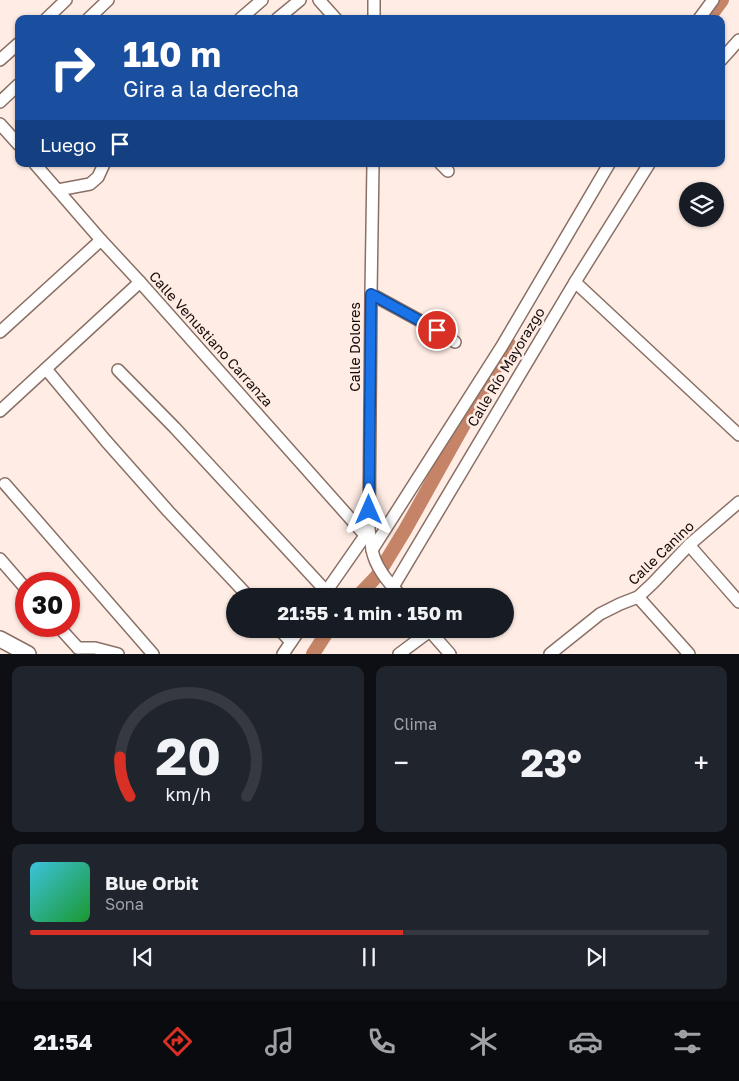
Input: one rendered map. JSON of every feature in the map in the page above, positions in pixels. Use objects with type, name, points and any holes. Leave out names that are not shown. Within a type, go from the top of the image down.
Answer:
[{"type":"main road","points":[[0,639],[28,654]]},
{"type":"street","points":[[50,15],[66,0]]},
{"type":"street","points":[[92,15],[108,0]]},
{"type":"street","points":[[245,15],[262,0]]},
{"type":"street","points":[[282,15],[300,0]]},
{"type":"street","points":[[319,0],[332,15]]},
{"type":"street","points":[[374,0],[374,15]]},
{"type":"street","points":[[702,15],[713,0]]},
{"type":"street","points":[[725,56],[739,40]]},
{"type":"street","points":[[0,60],[15,47]]},
{"type":"street","points":[[0,102],[15,88]]},
{"type":"street","points":[[0,124],[15,141]]},
{"type":"street","name":"Calle Venustiano Carranza","points":[[38,167],[101,240],[367,532]]},
{"type":"street","points":[[58,190],[90,184],[98,177],[103,167]]},
{"type":"street","name":"Calle Dolores","points":[[373,167],[367,532],[374,556],[385,577],[393,587]]},
{"type":"street","name":"Calle Río Mayorazgo","points":[[374,556],[502,346],[607,167]]},
{"type":"street","name":"Calle Río Mayorazgo","points":[[393,587],[575,282],[647,167]]},
{"type":"street","points":[[0,332],[101,240]]},
{"type":"street","points":[[0,412],[140,282]]},
{"type":"street","points":[[575,282],[739,435]]},
{"type":"street","points":[[371,294],[455,342]]},
{"type":"street","points":[[46,369],[168,511],[240,588]]},
{"type":"street","points":[[118,370],[175,428],[319,588]]},
{"type":"street","points":[[5,484],[153,654]]},
{"type":"street","name":"Calle Canino","points":[[550,654],[600,614],[638,597],[689,545],[739,502]]},
{"type":"street","points":[[328,588],[367,532]]},
{"type":"street","points":[[689,545],[739,602]]},
{"type":"street","points":[[0,559],[15,577]]},
{"type":"street","points":[[638,597],[689,654]]},
{"type":"street","points":[[66,637],[77,651],[94,648],[118,654]]},
{"type":"street","points":[[287,638],[291,642]]},
{"type":"street","points":[[283,654],[294,638]]},
{"type":"street","points":[[399,654],[419,638]]},
{"type":"street","points":[[436,638],[450,654]]},
{"type":"waterway","points":[[711,15],[722,0]]},
{"type":"waterway","points":[[366,588],[377,576],[405,530],[509,344]]},
{"type":"waterway","points":[[313,654],[323,638]]},
{"type":"route","points":[[369,510],[371,294],[437,330]]}]
